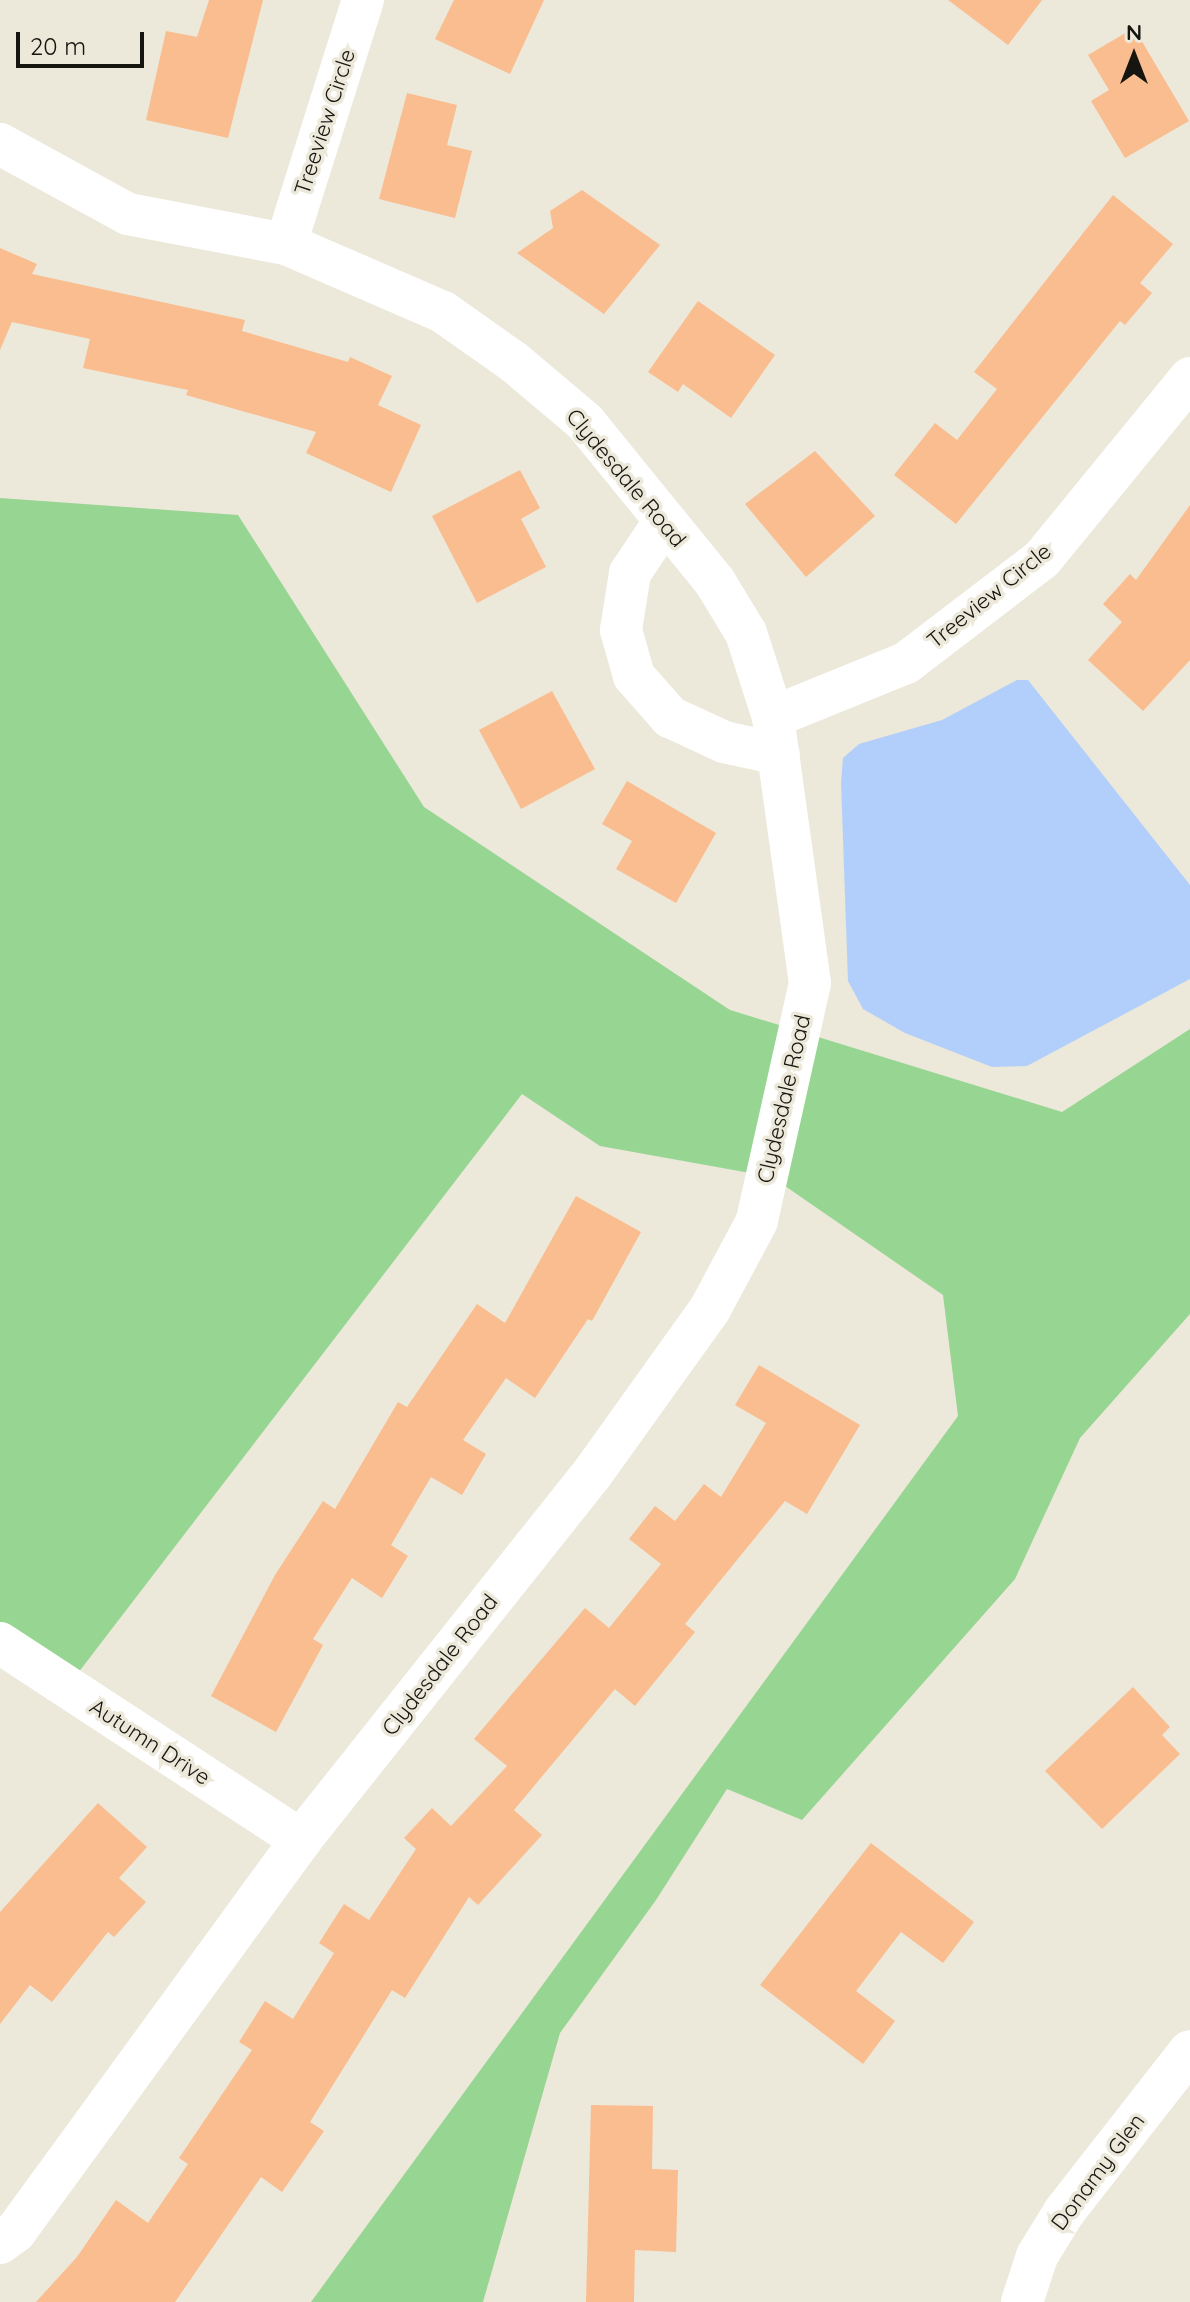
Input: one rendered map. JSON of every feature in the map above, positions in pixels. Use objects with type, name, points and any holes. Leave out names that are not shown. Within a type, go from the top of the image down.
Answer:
[{"type":"street","name":"Treeview Circle","points":[[286,244],[363,0]]},
{"type":"street","name":"Clydesdale Road","points":[[0,144],[128,214],[286,244],[443,312],[514,362],[585,422],[715,582],[746,633],[776,735],[810,983],[757,1221],[710,1309],[591,1475],[301,1840],[15,2232],[0,2243]]},
{"type":"street","name":"Treeview Circle","points":[[776,735],[906,663],[1042,559],[1190,378]]},
{"type":"street","points":[[664,522],[630,573],[621,630],[634,676],[670,717],[724,742],[776,735]]},
{"type":"street","name":"Autumn Drive","points":[[0,1643],[301,1840]]},
{"type":"street","name":"Donamy Glen","points":[[1022,2302],[1037,2256],[1064,2212],[1190,2051]]},
{"type":"green space","points":[[0,498],[238,515],[424,807],[730,1010],[1062,1112],[1190,1029],[1190,1314],[1080,1438],[1015,1579],[802,1820],[727,1789],[656,1900],[560,2033],[483,2302],[311,2302],[958,1416],[943,1295],[772,1177],[600,1146],[522,1094],[78,1673],[0,1628]]},
{"type":"water","points":[[1017,680],[1028,680],[1190,885],[1190,979],[1027,1066],[992,1067],[905,1033],[863,1009],[848,981],[841,783],[843,758],[859,744],[942,720]]},
{"type":"building","points":[[209,0],[263,0],[228,138],[146,120],[166,31],[197,37]]},
{"type":"building","points":[[454,0],[544,0],[510,74],[435,39]]},
{"type":"building","points":[[948,0],[1042,0],[1008,45]]},
{"type":"building","points":[[1134,28],[1189,121],[1125,158],[1091,101],[1109,90],[1088,55]]},
{"type":"building","points":[[407,93],[457,105],[447,145],[472,151],[455,218],[379,199]]},
{"type":"building","points":[[582,190],[660,245],[604,314],[517,253],[553,228],[550,211]]},
{"type":"building","points":[[1113,195],[1173,244],[1140,283],[1152,293],[1125,325],[1120,321],[956,524],[894,475],[935,423],[957,440],[997,389],[974,372]]},
{"type":"building","points":[[0,248],[37,264],[32,274],[245,320],[242,331],[348,362],[350,357],[392,376],[378,405],[421,425],[391,492],[306,453],[316,432],[186,395],[188,390],[83,368],[90,339],[12,322],[0,350]]},
{"type":"building","points":[[698,301],[775,355],[731,418],[683,384],[678,392],[648,372]]},
{"type":"building","points":[[815,451],[875,516],[806,577],[745,504]]},
{"type":"building","points":[[520,470],[540,508],[521,519],[546,567],[477,603],[432,516]]},
{"type":"building","points":[[1190,505],[1190,660],[1143,711],[1088,660],[1122,622],[1103,604],[1130,574],[1136,580]]},
{"type":"building","points":[[552,691],[595,769],[521,809],[479,730]]},
{"type":"building","points":[[627,781],[716,833],[676,903],[616,869],[632,841],[602,824]]},
{"type":"building","points":[[576,1196],[641,1232],[592,1321],[588,1319],[535,1398],[506,1378],[463,1440],[486,1454],[462,1495],[431,1477],[391,1545],[408,1556],[382,1598],[352,1578],[313,1639],[323,1645],[276,1732],[211,1696],[275,1575],[323,1501],[335,1509],[398,1402],[407,1407],[477,1304],[505,1323]]},
{"type":"building","points":[[759,1365],[860,1425],[807,1514],[785,1501],[685,1624],[695,1632],[635,1706],[615,1689],[514,1810],[542,1835],[478,1905],[469,1897],[405,1998],[392,1990],[310,2122],[324,2131],[282,2192],[261,2177],[175,2302],[36,2302],[77,2257],[116,2200],[148,2223],[188,2164],[179,2158],[252,2050],[239,2042],[265,2001],[293,2019],[334,1953],[319,1943],[344,1904],[369,1920],[416,1849],[404,1838],[432,1808],[451,1826],[507,1766],[474,1739],[585,1608],[609,1628],[661,1564],[629,1539],[655,1506],[675,1521],[704,1484],[721,1497],[766,1423],[735,1405]]},
{"type":"building","points":[[1133,1687],[1170,1727],[1162,1735],[1180,1754],[1102,1829],[1045,1771]]},
{"type":"building","points":[[98,1803],[147,1847],[119,1878],[146,1902],[114,1937],[108,1932],[52,2002],[30,1985],[0,2024],[0,1912]]},
{"type":"building","points":[[871,1843],[974,1922],[943,1963],[901,1932],[856,1991],[895,2021],[863,2064],[760,1985]]},
{"type":"building","points":[[591,2105],[653,2106],[652,2169],[678,2170],[676,2252],[635,2250],[634,2302],[586,2302]]}]
